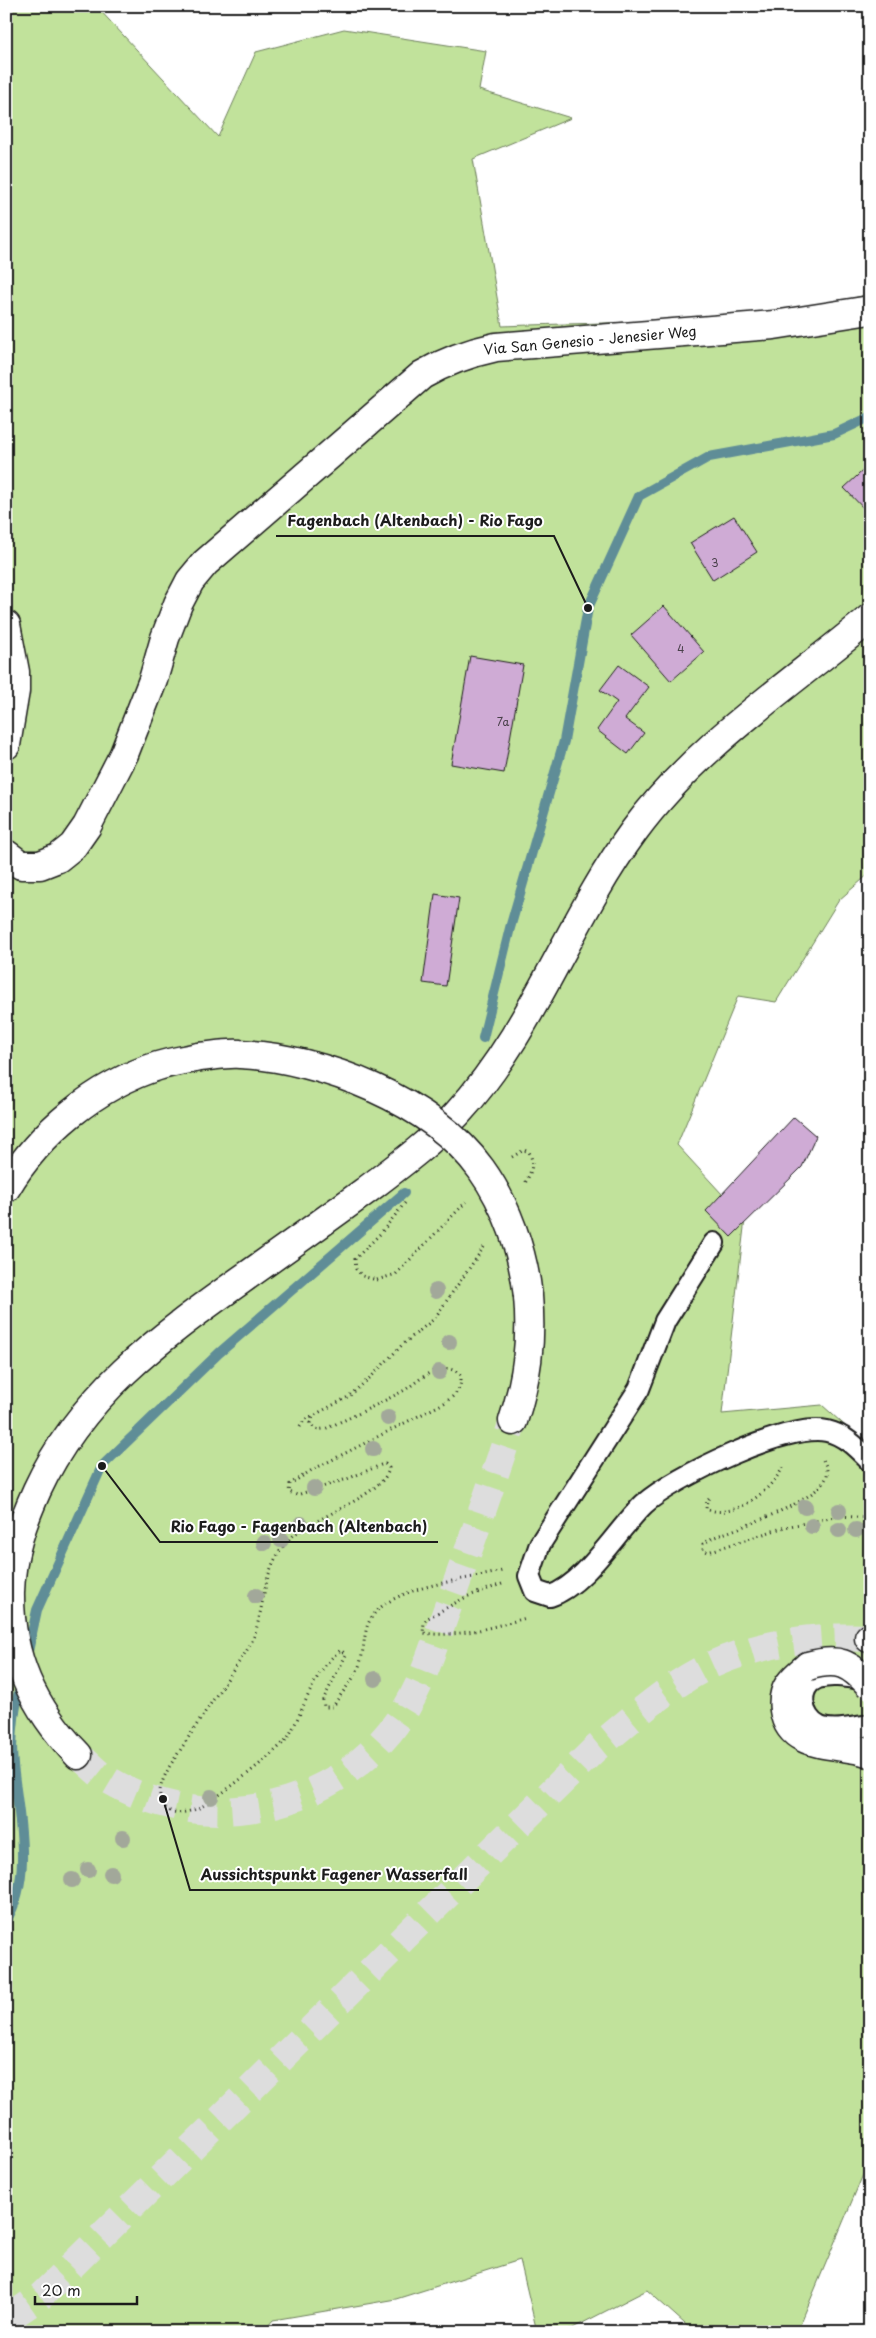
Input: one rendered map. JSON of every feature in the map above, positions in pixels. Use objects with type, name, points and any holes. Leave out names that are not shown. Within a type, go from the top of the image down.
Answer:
[{"type":"main road","name":"Via San Genesio - Jenesier Weg","points":[[6,854],[21,865],[40,864],[58,858],[72,846],[87,826],[124,754],[153,680],[165,638],[190,582],[205,563],[422,375],[444,362],[468,352],[496,347],[774,324],[870,310]]},
{"type":"main road","points":[[78,1755],[44,1714],[27,1682],[16,1648],[10,1613],[10,1577],[16,1543],[48,1468],[68,1434],[93,1402],[128,1367],[172,1329],[415,1154],[454,1116],[484,1082],[518,1033],[616,857],[655,805],[679,777],[713,744],[870,618]]},
{"type":"main road","points":[[6,625],[15,672],[15,690],[6,745]]},
{"type":"main road","points":[[6,1188],[54,1129],[79,1107],[119,1082],[157,1066],[199,1057],[239,1054],[277,1058],[319,1068],[364,1082],[428,1119],[465,1150],[481,1169],[501,1201],[525,1274],[531,1329],[523,1390],[513,1421]]},
{"type":"main road","points":[[870,1685],[846,1664],[833,1662],[808,1666],[788,1683],[784,1694],[785,1719],[802,1738],[816,1743],[870,1753]]},
{"type":"lane","points":[[714,1243],[666,1321],[640,1389],[540,1544],[529,1576],[535,1591],[550,1596],[566,1589],[583,1573],[629,1520],[663,1488],[699,1468],[717,1461],[782,1436],[812,1429],[841,1435],[870,1461]]},
{"type":"lane","points":[[870,1680],[828,1676],[816,1679],[808,1685],[803,1693],[802,1703],[804,1711],[820,1727],[832,1729],[870,1725]]},
{"type":"path","points":[[509,1160],[520,1151],[529,1152],[533,1162],[524,1184]]},
{"type":"path","points":[[354,1259],[356,1269],[362,1276],[377,1280],[396,1274],[470,1198]]},
{"type":"path","points":[[300,1428],[305,1419],[313,1417],[348,1397],[372,1376],[402,1345],[434,1319],[488,1240]]},
{"type":"path","points":[[207,1803],[199,1808],[185,1812],[170,1812],[164,1807],[160,1799],[160,1788],[169,1767],[252,1640],[270,1566],[295,1534],[376,1486],[388,1472],[389,1468],[385,1464],[381,1465],[347,1480],[297,1495],[289,1492],[290,1484],[312,1470],[444,1404],[459,1390],[461,1375],[455,1370],[441,1368],[430,1372],[405,1390],[353,1417],[324,1429],[314,1428],[310,1423],[313,1417]]},
{"type":"green space","points":[[6,6],[96,6],[218,137],[256,52],[344,29],[486,51],[479,90],[571,118],[473,159],[502,326],[687,320],[733,316],[825,304],[870,294],[870,873],[839,900],[776,1002],[738,996],[677,1145],[745,1219],[722,1414],[822,1405],[870,1448],[870,2158],[797,2332],[694,2332],[647,2290],[565,2332],[537,2332],[520,2260],[396,2299],[273,2320],[263,2332],[6,2332]]},
{"type":"building","points":[[870,464],[870,515],[844,488]]},
{"type":"building","points":[[734,516],[757,552],[713,580],[690,543]]},
{"type":"building","points":[[664,606],[704,652],[671,681],[631,635]]},
{"type":"building","points":[[470,656],[523,665],[504,773],[451,764]]},
{"type":"building","points":[[619,665],[649,687],[625,719],[644,733],[628,754],[597,730],[617,702],[600,690]]},
{"type":"building","points":[[435,894],[459,898],[446,986],[423,983]]},
{"type":"building","points":[[794,1117],[816,1136],[802,1167],[731,1237],[706,1211]]},
{"type":"waterway","points":[[483,1038],[510,928],[564,741],[588,608],[639,496],[709,457],[834,434],[870,417]]},
{"type":"waterway","points":[[27,1656],[37,1610],[102,1466],[219,1353],[404,1193]]},
{"type":"waterway","points":[[6,1921],[15,1903],[20,1885],[22,1865],[22,1844],[12,1744],[12,1733],[21,1682]]},
{"type":"tunnel","points":[[78,1755],[101,1775],[149,1799],[184,1808],[220,1811],[263,1806],[287,1800],[311,1792],[353,1767],[389,1733],[412,1699],[419,1684],[460,1574],[513,1421]]},
{"type":"tunnel","points":[[6,2320],[41,2296],[595,1749],[650,1704],[694,1674],[747,1651],[807,1639],[869,1638]]},
{"type":"place","name":"Fagenbach (Altenbach) - Rio Fago","points":[[588,608]]},
{"type":"place","name":"Rio Fago - Fagenbach (Altenbach)","points":[[102,1466]]},
{"type":"place","name":"Aussichtspunkt Fagener Wasserfall","points":[[163,1799]]}]
